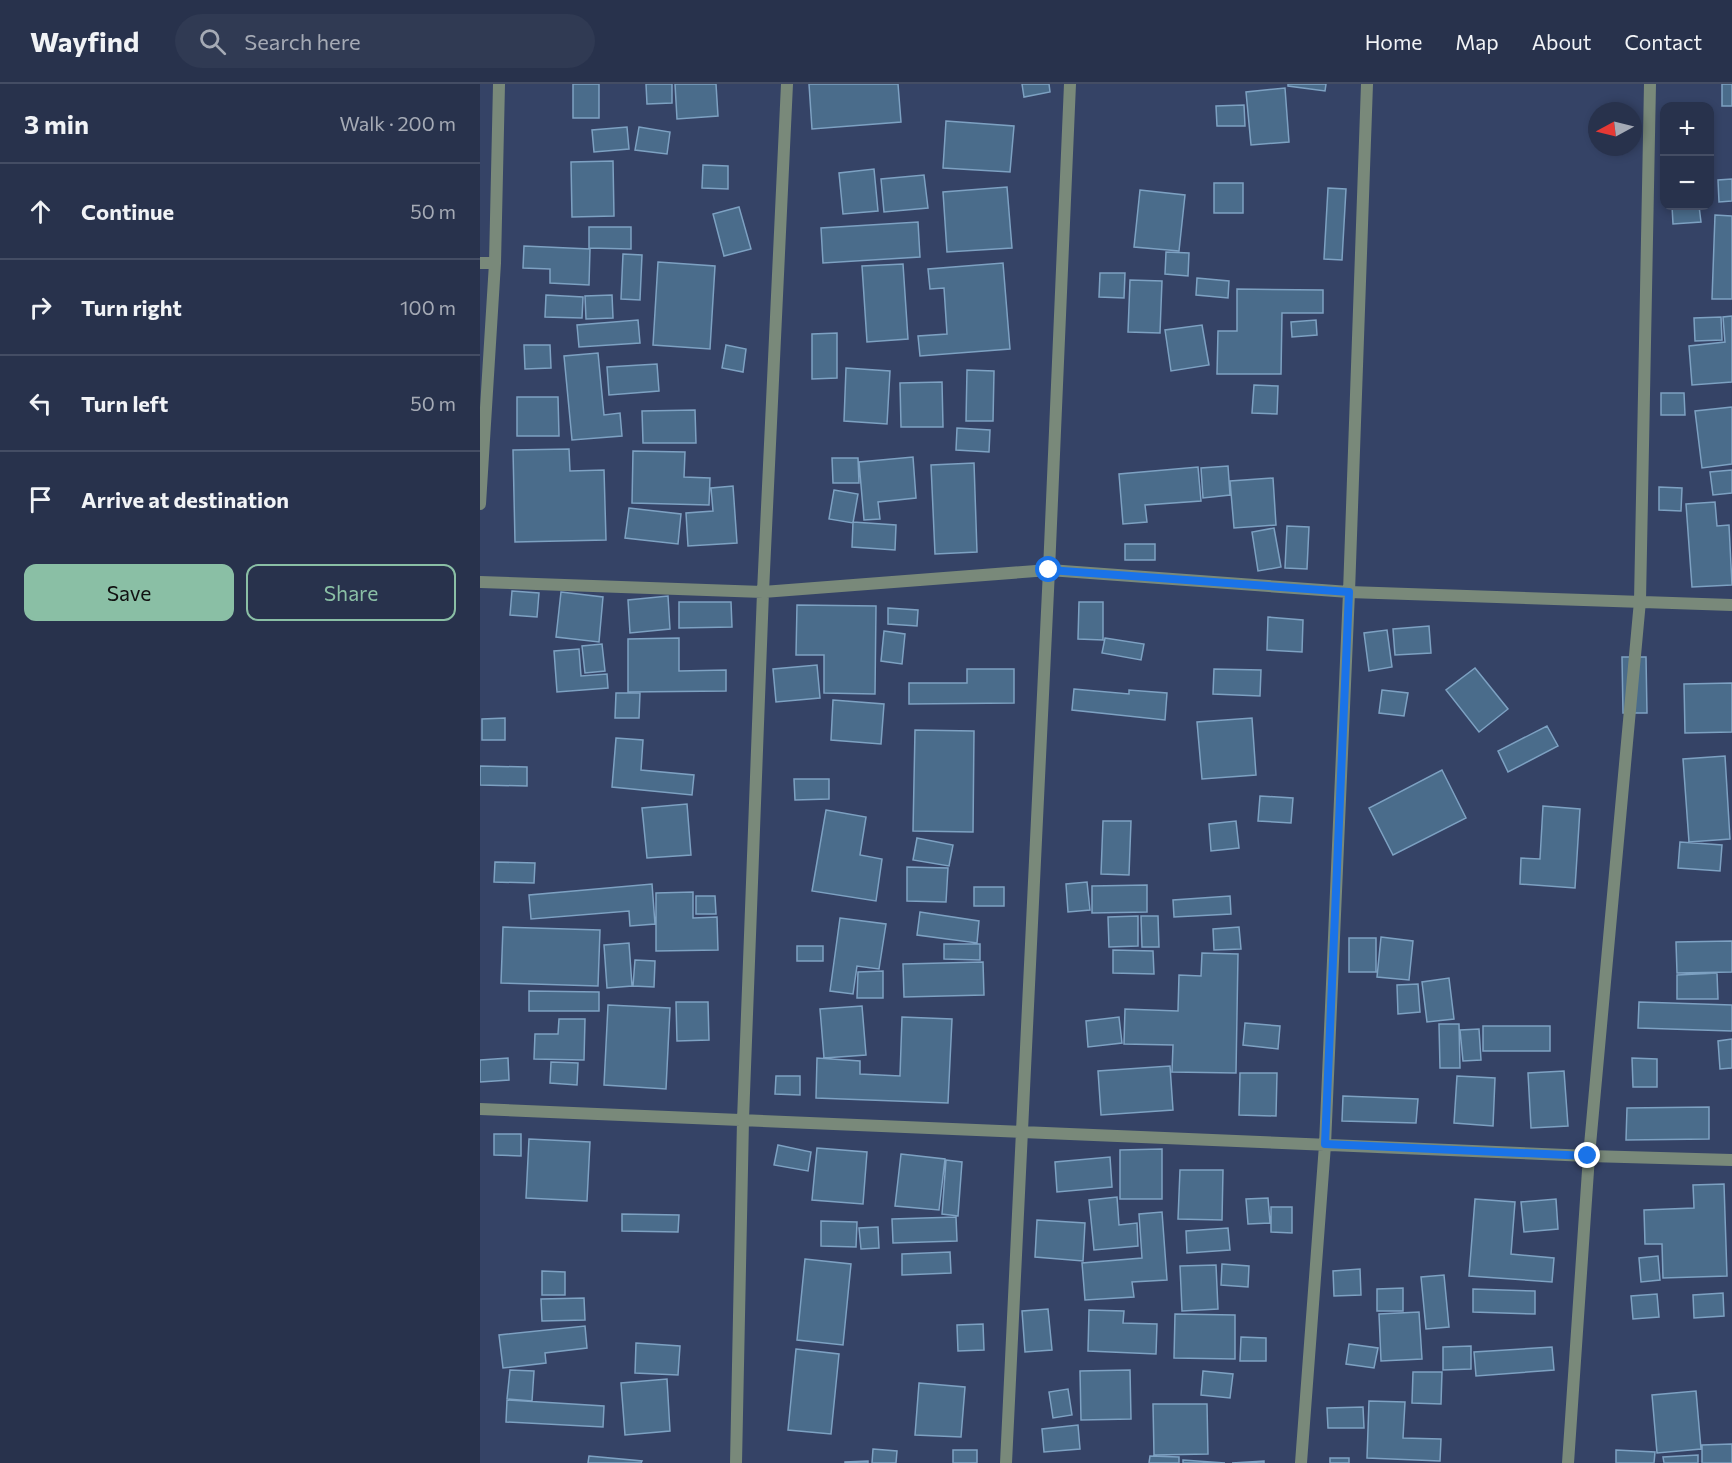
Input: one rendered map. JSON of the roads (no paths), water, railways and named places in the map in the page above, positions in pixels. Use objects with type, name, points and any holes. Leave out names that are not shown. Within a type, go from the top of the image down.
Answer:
[{"type":"street","points":[[480,504],[495,263],[499,84]]},
{"type":"street","points":[[736,1463],[743,1120],[787,84]]},
{"type":"street","points":[[1006,1463],[1070,84]]},
{"type":"street","points":[[1301,1463],[1325,1144],[1349,592],[1367,84]]},
{"type":"street","points":[[1568,1463],[1588,1156],[1640,601],[1650,84]]},
{"type":"street","points":[[480,262],[495,263]]},
{"type":"street","points":[[480,582],[764,592],[1049,570],[1349,592],[1732,605]]},
{"type":"street","points":[[480,1109],[1588,1156],[1732,1160]]}]
